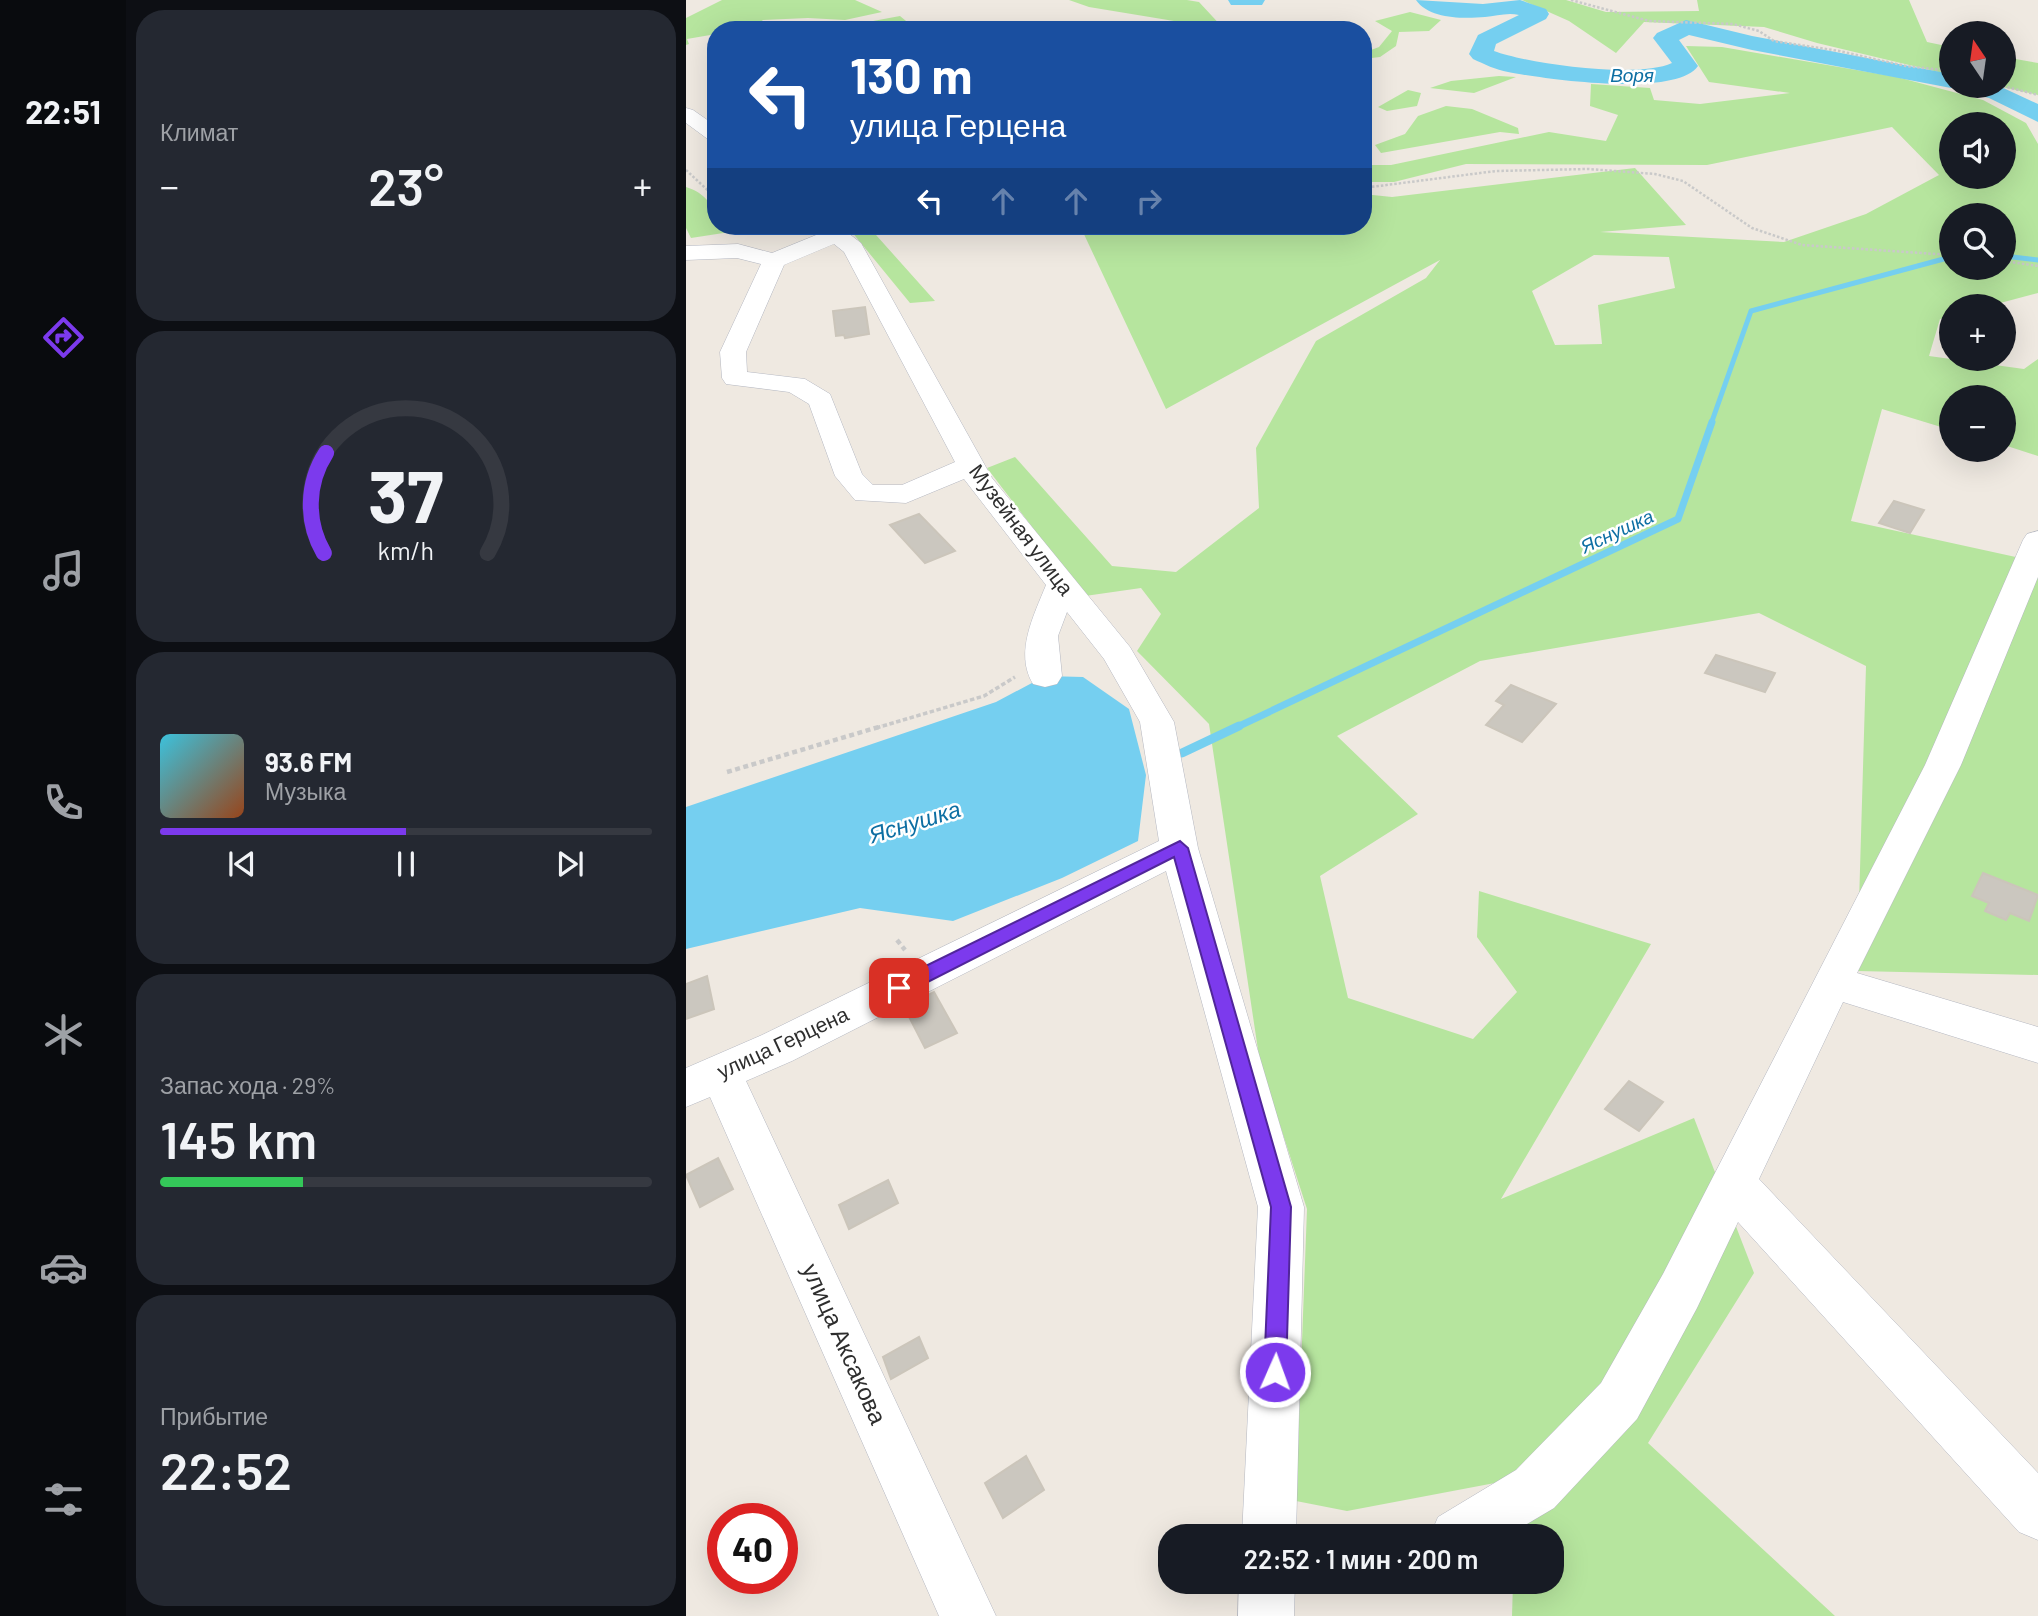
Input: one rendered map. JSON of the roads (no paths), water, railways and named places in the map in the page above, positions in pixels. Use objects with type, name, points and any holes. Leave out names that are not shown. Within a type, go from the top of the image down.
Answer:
[{"type":"street","points":[[686,114],[707,139]]},
{"type":"street","points":[[822,235],[774,261],[733,352],[735,379],[796,385],[821,400],[849,475],[865,494],[906,494],[970,466]]},
{"type":"street","name":"Музейная улица","points":[[837,235],[853,248],[979,481],[1118,654],[1157,722],[1180,848],[1281,1207],[1269,1524]]},
{"type":"street","points":[[686,253],[738,251],[774,261]]},
{"type":"street","points":[[1477,1524],[1535,1489],[1619,1401],[1680,1291],[1832,982],[1943,765],[2038,540]]},
{"type":"street","points":[[1045,676],[1042,635],[1062,584]]},
{"type":"street","name":"улица Герцена","points":[[704,1080],[790,1042],[1180,848]]},
{"type":"street","points":[[1832,982],[2038,1045]]},
{"type":"street","name":"улица Аксакова","points":[[704,1080],[968,1616]]},
{"type":"street","points":[[1733,1184],[2038,1513]]},
{"type":"street","points":[[1266,1616],[1267,1594]]},
{"type":"water","points":[[1045,676],[1083,677],[1129,709],[1146,775],[1138,841],[1062,878],[953,921],[860,908],[686,949],[686,807],[996,702]]},
{"type":"waterway","name":"Воря","points":[[1239,0],[1254,0]]},
{"type":"waterway","name":"Воря","points":[[1427,0],[1437,8],[1483,11],[1517,6],[1538,14],[1486,40],[1481,54],[1509,65],[1610,77],[1666,75],[1686,66],[1665,38],[1686,27],[1752,43],[1939,78]]},
{"type":"waterway","name":"Воря","points":[[2008,98],[2038,114]]},
{"type":"waterway","name":"Яснушка","points":[[2016,257],[2038,260]]},
{"type":"waterway","name":"Яснушка","points":[[1711,424],[1751,311],[1939,260]]},
{"type":"waterway","name":"Яснушка","points":[[1235,728],[1678,519],[1712,422]]},
{"type":"waterway","name":"Яснушка","points":[[1182,753],[1239,726]]}]
